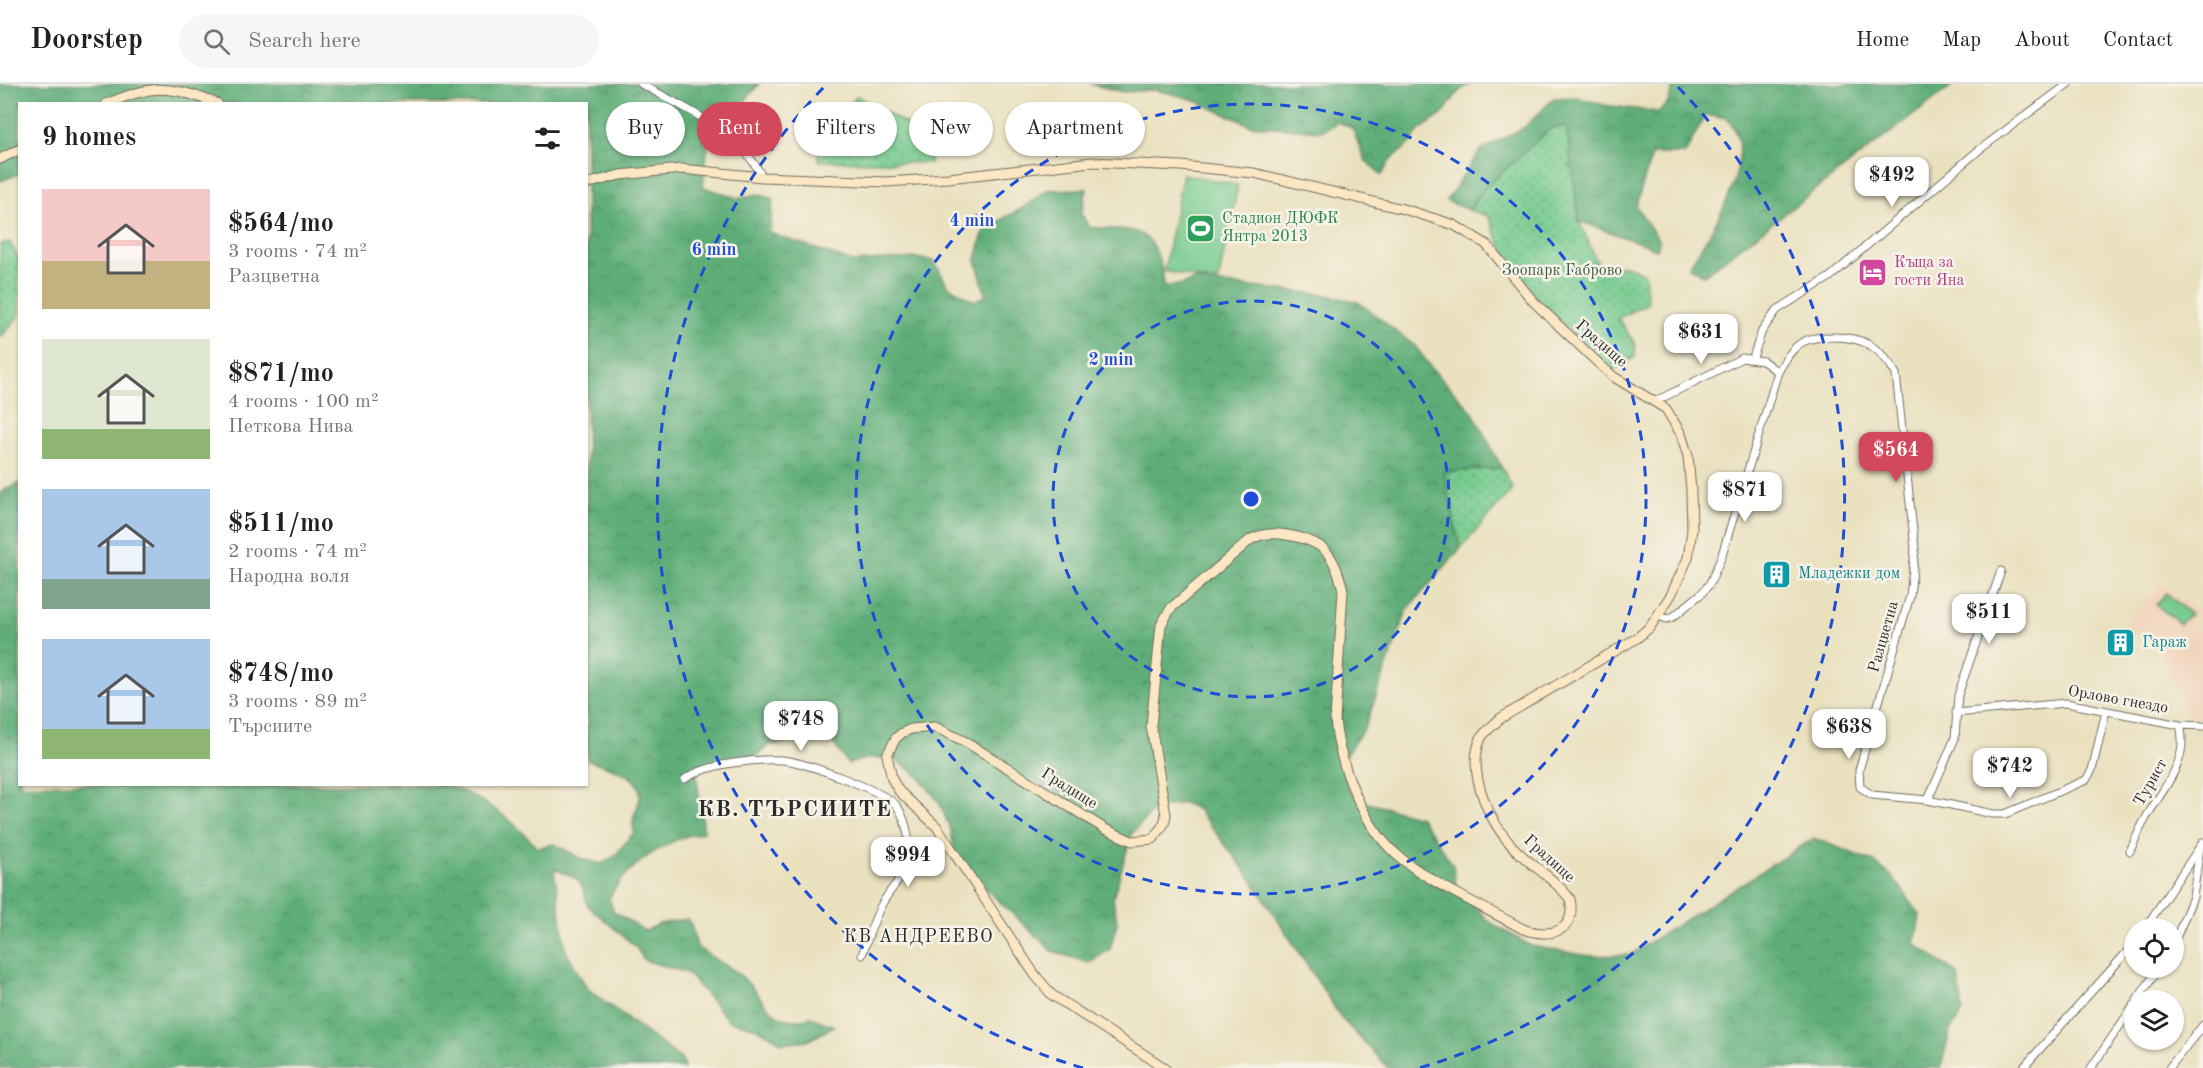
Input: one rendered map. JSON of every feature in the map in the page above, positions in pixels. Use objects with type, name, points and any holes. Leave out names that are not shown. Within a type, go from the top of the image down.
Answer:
[{"type":"street","points":[[641,84],[714,127],[733,141],[753,159],[762,177]]},
{"type":"street","points":[[1753,357],[1762,331],[1777,310],[1830,277],[1979,150],[2068,84]]},
{"type":"street","points":[[110,102],[134,90],[155,86],[175,88],[213,102]]},
{"type":"street","points":[[0,159],[18,149]]},
{"type":"street","name":"Градище","points":[[588,184],[620,176],[681,169],[762,177],[887,182],[948,178],[1092,162],[1192,166],[1254,173],[1407,210],[1454,225],[1486,244],[1533,301],[1614,377],[1656,401],[1674,419],[1688,456],[1692,530],[1688,558],[1658,616],[1650,627],[1631,642],[1501,718],[1482,737],[1476,765],[1485,800],[1496,822],[1518,852],[1570,899],[1572,908],[1567,924],[1550,934],[1538,934],[1523,929],[1413,867],[1386,844],[1374,826],[1353,786],[1337,738],[1335,720],[1342,590],[1340,578],[1325,549],[1309,539],[1277,534],[1260,535],[1250,540],[1164,616],[1161,625],[1151,726],[1166,815],[1164,824],[1153,838],[1132,841],[1105,829],[966,742],[935,728],[911,729],[896,738],[887,755],[892,779],[937,827],[1035,975],[1066,1006],[1165,1068]]},
{"type":"street","name":"Разцветна","points":[[1658,616],[1667,619],[1673,617],[1702,593],[1710,583],[1724,550],[1778,372],[1799,344],[1815,338],[1852,337],[1869,342],[1882,352],[1896,374],[1900,389],[1915,549],[1910,596],[1858,774],[1860,787],[1872,795],[1928,800]]},
{"type":"street","points":[[1656,401],[1742,358],[1753,357],[1778,372]]},
{"type":"street","points":[[2001,571],[1962,681],[1956,713],[1955,738],[1928,800],[1993,814],[2005,814],[2081,784],[2092,770],[2106,711]]},
{"type":"street","name":"Орлово гнездо","points":[[1956,713],[2066,703],[2180,725],[2203,726]]},
{"type":"street","name":"Турист","points":[[2130,851],[2145,819],[2179,762],[2184,737],[2180,725]]},
{"type":"street","points":[[685,779],[696,771],[716,766],[784,760],[875,791],[888,798],[903,814],[909,853],[904,870],[881,905],[862,955]]},
{"type":"street","points":[[903,814],[914,804]]},
{"type":"street","points":[[2152,918],[2202,843]]},
{"type":"street","points":[[2184,919],[2193,897],[2202,843]]},
{"type":"street","points":[[2023,1068],[2124,955]]},
{"type":"street","points":[[2091,1068],[2124,1020]]},
{"type":"street","points":[[2169,1068],[2203,1025]]},
{"type":"shaded area","points":[[2162,583],[2198,612],[2189,623],[2203,634],[2203,719],[2188,719],[2162,652],[2124,625]]},
{"type":"green space","points":[[0,84],[759,84],[744,102],[697,102],[697,156],[707,156],[703,187],[738,198],[759,194],[773,199],[770,233],[853,262],[916,258],[934,261],[948,286],[974,301],[986,296],[976,260],[984,229],[1021,209],[1047,190],[1087,189],[1081,214],[1090,227],[1123,229],[1141,234],[1153,246],[1157,254],[1164,286],[1182,285],[1196,279],[1212,283],[1321,294],[1358,302],[1415,346],[1434,371],[1472,411],[1502,468],[1444,472],[1460,549],[1407,610],[1365,727],[1345,756],[1348,789],[1365,802],[1420,817],[1453,865],[1456,885],[1488,921],[1531,946],[1590,956],[1630,955],[1814,838],[1872,861],[1893,877],[1920,915],[1915,944],[1958,974],[1963,1012],[1950,1030],[1941,1068],[1388,1068],[1342,1019],[1250,877],[1198,810],[1184,803],[1156,808],[1132,833],[1113,898],[1117,923],[1110,949],[1089,963],[1052,951],[956,861],[951,831],[939,802],[919,777],[893,758],[869,758],[848,764],[831,740],[822,736],[769,745],[752,760],[723,760],[696,771],[704,832],[676,840],[649,855],[626,875],[609,899],[614,912],[645,931],[659,924],[687,919],[691,924],[697,947],[736,972],[775,1014],[796,1020],[810,1017],[834,1026],[810,1040],[782,1043],[758,1028],[729,1021],[687,973],[644,960],[636,947],[587,905],[578,880],[554,869],[566,951],[587,988],[682,1060],[684,1068],[0,1068],[0,493],[18,484],[18,786],[448,786],[471,795],[496,810],[518,827],[537,848],[554,844],[582,859],[601,864],[615,856],[634,832],[633,820],[640,795],[639,787],[628,775],[588,760],[588,102],[18,102],[18,174],[0,181]]},
{"type":"green space","points":[[1089,84],[1470,84],[1459,91],[1442,115],[1419,130],[1410,144],[1390,160],[1382,175],[1365,160],[1352,128],[1338,122],[1321,131],[1250,125],[1189,98],[1155,90],[1123,92]]},
{"type":"green space","points":[[1674,84],[1954,84],[1704,275],[1689,267],[1710,234],[1730,194],[1739,153],[1736,134],[1727,118],[1705,115],[1685,154],[1652,154],[1636,206],[1659,241],[1657,249],[1579,221],[1566,126],[1551,128],[1482,191],[1469,210],[1446,201],[1481,150],[1525,127],[1554,98],[1577,97],[1604,105],[1658,112],[1668,103]]},
{"type":"green space","points":[[857,96],[868,102],[852,102]]},
{"type":"green space","points":[[897,119],[909,126],[909,156],[931,156],[930,163],[819,161],[819,156],[897,156]]},
{"type":"green space","name":"Зоопарк Габрово","points":[[1567,126],[1579,221],[1600,268],[1626,265],[1645,274],[1648,303],[1618,318],[1635,344],[1635,357],[1612,371],[1535,296],[1505,255],[1488,216],[1469,210],[1482,191],[1551,128]]},
{"type":"green space","name":"Стадион ДЮФК Янтра 2013","points":[[1183,174],[1238,185],[1218,282],[1164,271]]},
{"type":"green space","points":[[10,242],[18,258],[18,317],[0,338],[0,244]]},
{"type":"green space","points":[[1502,468],[1513,489],[1460,549],[1444,472]]},
{"type":"green space","points":[[2166,593],[2190,614],[2180,624],[2156,605]]},
{"type":"place","name":"Стадион ДЮФК Янтра 2013","points":[[1201,228]]},
{"type":"place","name":"Къща за гости Яна","points":[[1873,272]]},
{"type":"place","name":"Младежки дом","points":[[1777,574]]},
{"type":"place","name":"Гараж","points":[[2121,643]]},
{"type":"district","name":"КВ. ТЪРСИИТЕ","points":[[795,810]]},
{"type":"district","name":"КВ АНДРЕЕВО","points":[[919,937]]}]
